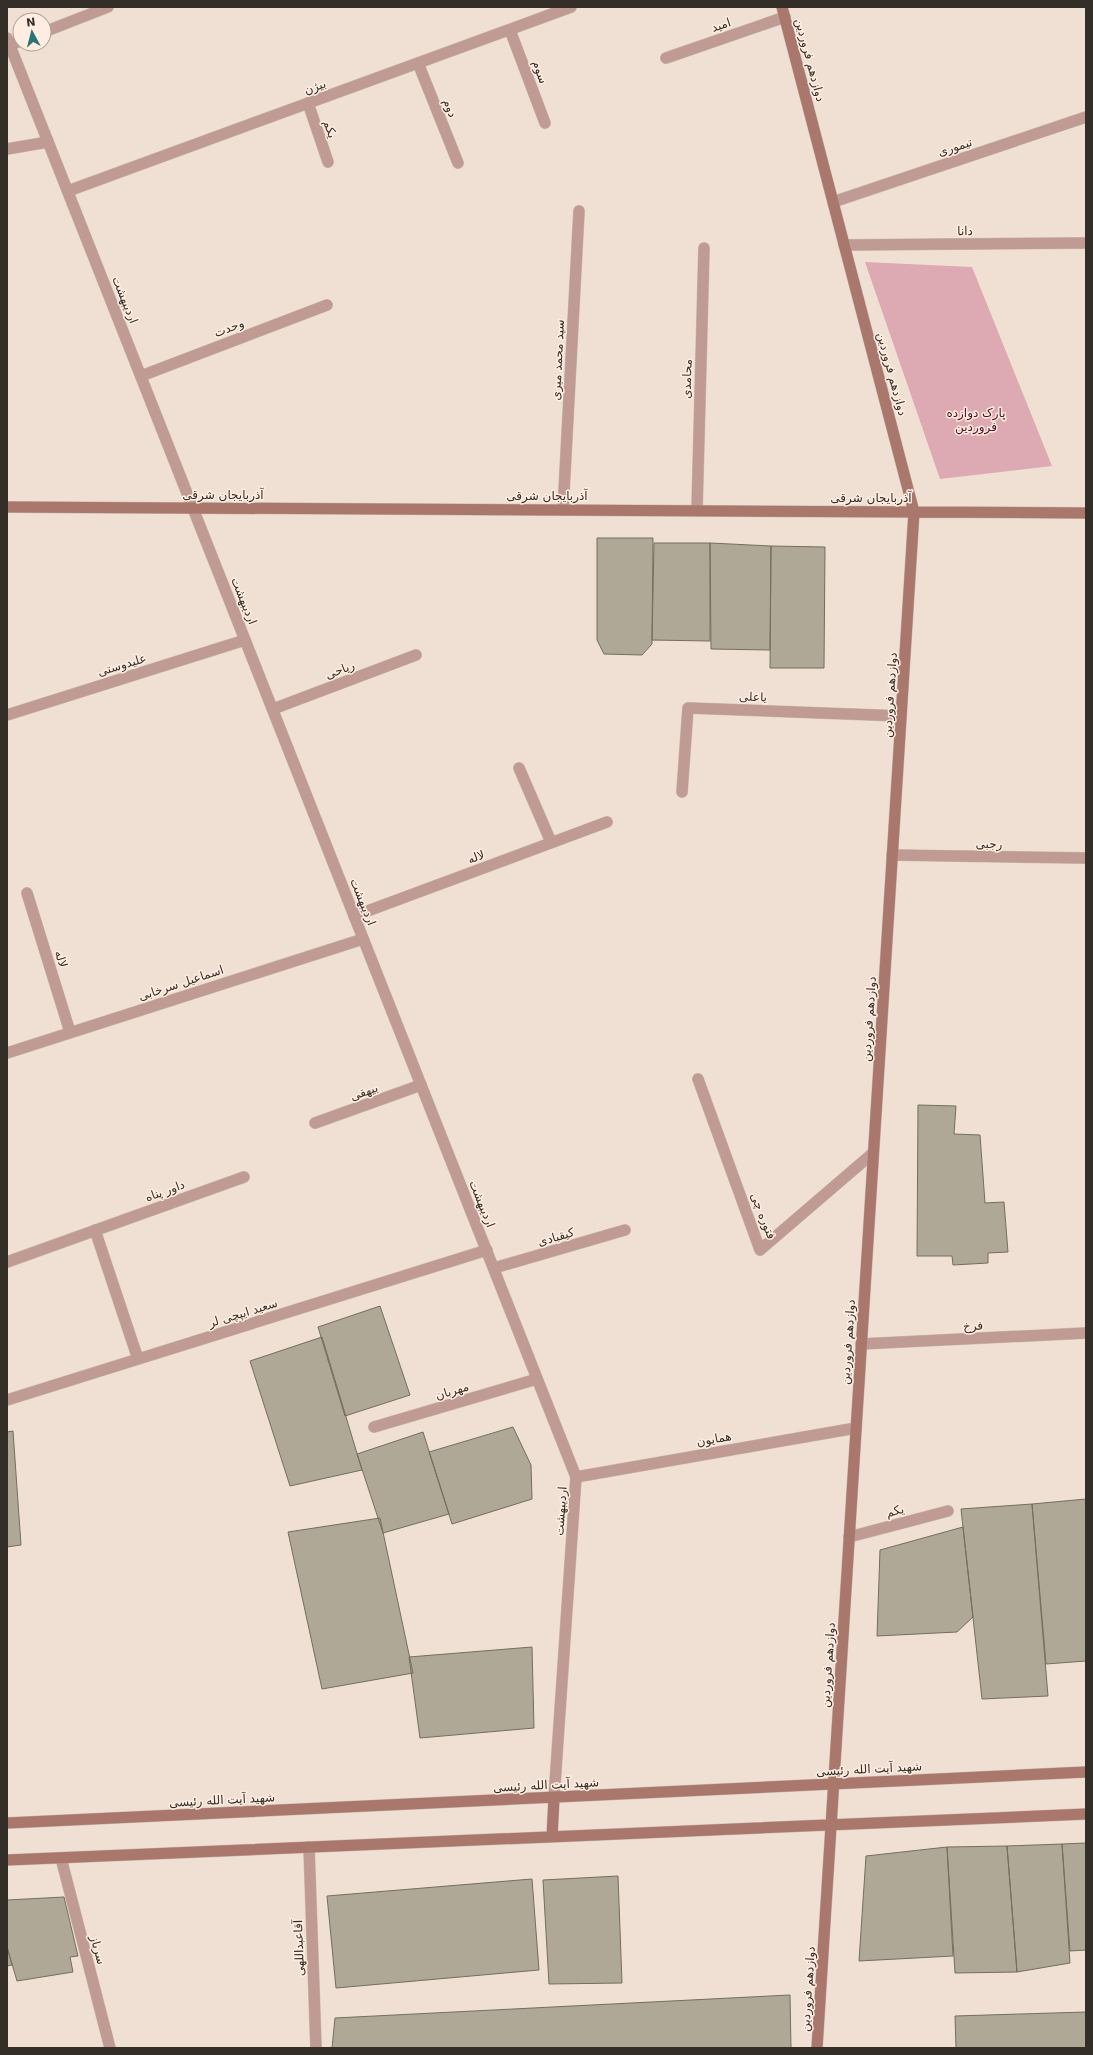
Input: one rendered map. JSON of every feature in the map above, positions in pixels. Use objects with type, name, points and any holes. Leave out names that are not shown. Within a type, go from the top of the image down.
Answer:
[{"type":"main road","name":"دوازدهم فروردین","points":[[783,12],[914,512],[817,2048]]},
{"type":"main road","name":"آذربایجان شرقی","points":[[7,507],[1086,513]]},
{"type":"main road","name":"شهید آیت الله رئیسی","points":[[7,1824],[1086,1772]]},
{"type":"main road","points":[[552,1837],[554,1798]]},
{"type":"main road","points":[[7,1860],[1086,1814]]},
{"type":"street","points":[[52,29],[108,7]]},
{"type":"street","name":"بیژن","points":[[68,191],[571,7]]},
{"type":"street","name":"امید","points":[[666,58],[783,12]]},
{"type":"street","name":"سوم","points":[[510,30],[545,124]]},
{"type":"street","name":"اردیبهشت","points":[[16,52],[48,142],[576,1476],[554,1798]]},
{"type":"street","name":"دوم","points":[[418,63],[458,163]]},
{"type":"street","name":"یکم","points":[[308,104],[328,162]]},
{"type":"street","name":"تیموری","points":[[833,202],[1086,117]]},
{"type":"street","points":[[7,149],[48,142]]},
{"type":"street","name":"سید محمد میری","points":[[563,510],[579,211]]},
{"type":"street","name":"دانا","points":[[844,245],[1086,242]]},
{"type":"street","name":"محامدی","points":[[696,510],[704,248]]},
{"type":"street","name":"وحدت","points":[[141,376],[327,305]]},
{"type":"street","name":"علیدوستی","points":[[7,714],[245,640]]},
{"type":"street","name":"ریاحی","points":[[272,710],[416,655]]},
{"type":"street","name":"یاعلی","points":[[682,792],[688,708],[901,716]]},
{"type":"street","points":[[519,768],[551,842]]},
{"type":"street","name":"لاله","points":[[354,916],[607,822]]},
{"type":"street","name":"رجبی","points":[[892,855],[1086,858]]},
{"type":"street","name":"لاله","points":[[27,893],[70,1032]]},
{"type":"street","name":"اسماعیل سرخابی","points":[[7,1053],[363,939]]},
{"type":"street","name":"فتوره چی","points":[[698,1080],[760,1250],[874,1153]]},
{"type":"street","name":"بیهقی","points":[[316,1123],[421,1085]]},
{"type":"street","name":"داور پناه","points":[[7,1262],[244,1177]]},
{"type":"street","points":[[95,1230],[138,1359]]},
{"type":"street","name":"کیقبادی","points":[[494,1268],[625,1230]]},
{"type":"street","name":"سعید ایپچی لر","points":[[7,1400],[487,1250]]},
{"type":"street","name":"فرخ","points":[[861,1344],[1086,1333]]},
{"type":"street","name":"مهربان","points":[[374,1428],[537,1379]]},
{"type":"street","name":"همایون","points":[[576,1476],[856,1428]]},
{"type":"street","name":"یکم","points":[[849,1537],[948,1511]]},
{"type":"street","name":"آقاعبداللهی","points":[[309,1847],[316,2048]]},
{"type":"street","name":"سرباز","points":[[61,1858],[110,2048]]},
{"type":"green space","name":"پارک دوازده فروردین","points":[[865,262],[972,267],[1052,466],[940,479]]},
{"type":"building","points":[[597,538],[653,538],[652,644],[642,655],[604,654],[597,640]]},
{"type":"building","points":[[654,543],[710,543],[710,641],[652,640]]},
{"type":"building","points":[[710,543],[771,546],[770,650],[711,649]]},
{"type":"building","points":[[771,546],[825,547],[824,668],[770,668]]},
{"type":"building","points":[[918,1105],[956,1106],[954,1134],[980,1135],[985,1203],[1004,1202],[1008,1252],[988,1253],[988,1263],[953,1265],[952,1256],[917,1256]]},
{"type":"building","points":[[380,1306],[410,1395],[345,1416],[318,1327]]},
{"type":"building","points":[[322,1337],[362,1470],[290,1486],[250,1361]]},
{"type":"building","points":[[513,1427],[531,1465],[532,1499],[452,1524],[429,1452]]},
{"type":"building","points":[[13,1431],[21,1545],[7,1547],[7,1432]]},
{"type":"building","points":[[423,1432],[449,1514],[383,1533],[357,1454]]},
{"type":"building","points":[[1086,1499],[1086,1661],[1046,1664],[1032,1504]]},
{"type":"building","points":[[1032,1504],[1048,1696],[982,1699],[961,1509]]},
{"type":"building","points":[[380,1518],[413,1673],[322,1689],[288,1532]]},
{"type":"building","points":[[963,1527],[973,1617],[957,1632],[877,1636],[880,1550]]},
{"type":"building","points":[[532,1647],[534,1728],[420,1738],[409,1657]]},
{"type":"building","points":[[1086,1843],[1086,1950],[1070,1951],[1062,1844]]},
{"type":"building","points":[[1062,1844],[1070,1963],[1017,1972],[1007,1846]]},
{"type":"building","points":[[1007,1846],[1017,1972],[955,1973],[947,1847]]},
{"type":"building","points":[[947,1847],[953,1956],[859,1961],[866,1856]]},
{"type":"building","points":[[618,1876],[622,1983],[549,1984],[543,1880]]},
{"type":"building","points":[[532,1879],[539,1970],[336,1988],[327,1896]]},
{"type":"building","points":[[64,1897],[78,1956],[70,1957],[73,1972],[17,1981],[7,1947],[7,1900]]},
{"type":"building","points":[[7,1947],[12,1965],[7,1966]]},
{"type":"building","points":[[790,1995],[791,2048],[332,2048],[335,2018]]},
{"type":"building","points":[[1086,2012],[1086,2048],[956,2048],[955,2016]]}]
